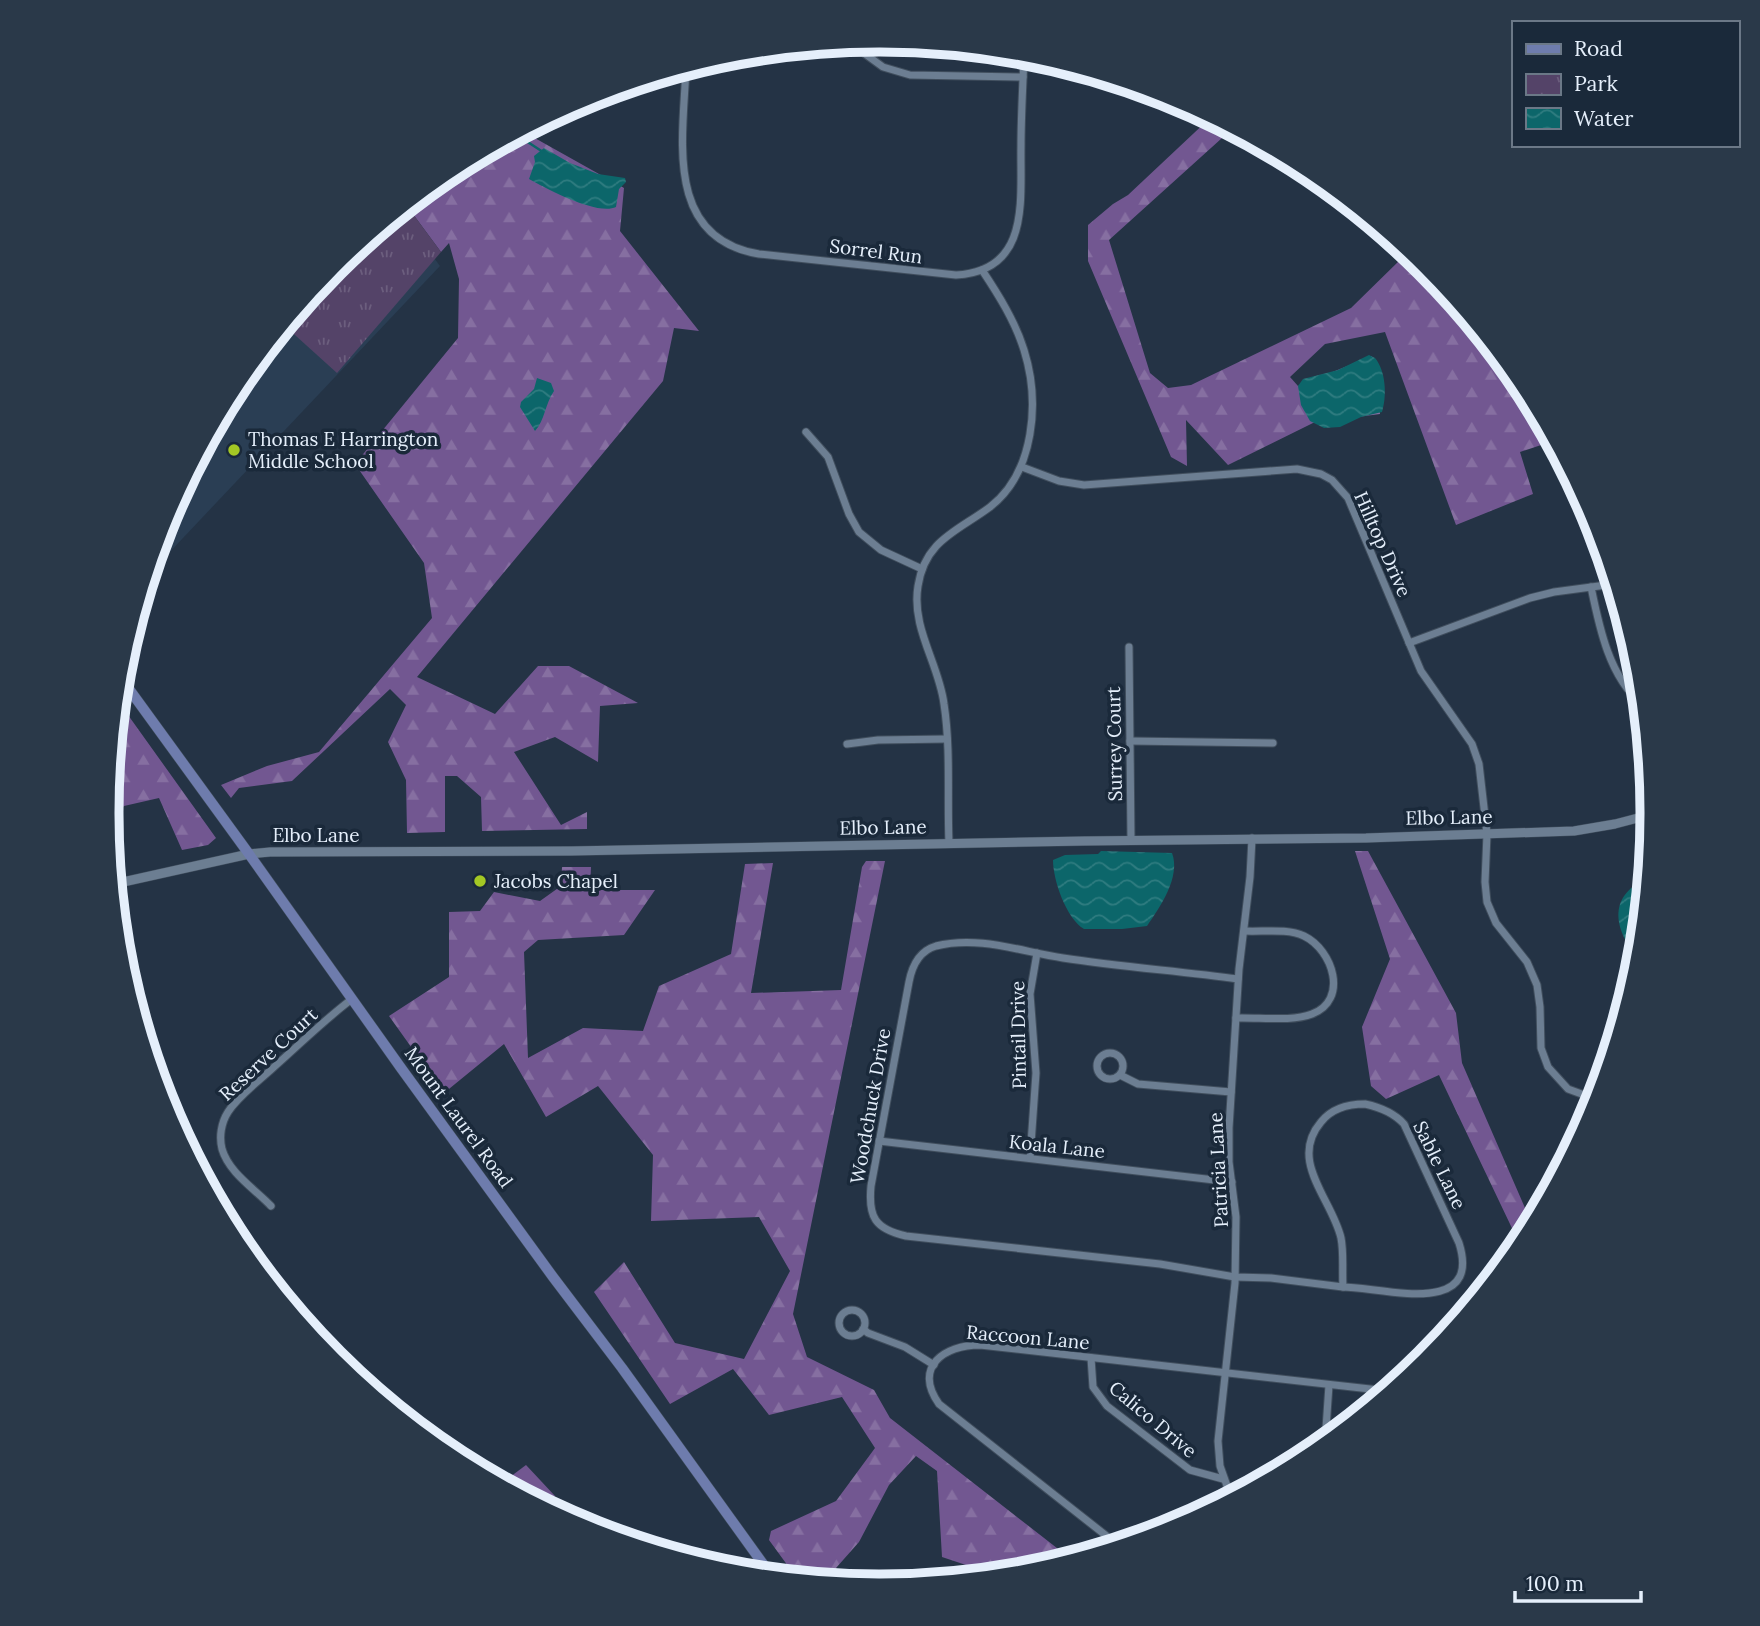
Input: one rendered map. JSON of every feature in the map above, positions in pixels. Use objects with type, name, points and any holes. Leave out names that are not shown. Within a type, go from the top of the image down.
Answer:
[{"type":"main road","name":"Mount Laurel Road","points":[[130,690],[553,1278],[622,1368],[763,1564]]},
{"type":"street","points":[[862,53],[874,62],[900,73],[1023,77]]},
{"type":"street","points":[[949,843],[947,739],[942,693],[918,618],[916,594],[922,569],[938,543],[998,500],[1022,467],[1026,457],[1030,425],[1029,368],[1013,323],[982,270],[1004,253],[1011,244],[1019,223],[1023,66]]},
{"type":"street","name":"Sorrel Run","points":[[686,77],[683,151],[685,183],[696,214],[719,238],[739,249],[760,254],[945,275],[982,270]]},
{"type":"street","points":[[806,432],[828,457],[845,504],[859,532],[881,551],[922,569]]},
{"type":"street","name":"Hilltop Drive","points":[[1022,467],[1059,481],[1084,485],[1284,469],[1321,474],[1332,480],[1348,498],[1421,671],[1461,726],[1476,754],[1487,834],[1487,902],[1496,923],[1527,962],[1537,985],[1543,1058],[1553,1076],[1568,1089],[1586,1096]]},
{"type":"street","points":[[1409,643],[1530,598],[1605,585]]},
{"type":"street","points":[[1591,587],[1601,628],[1618,673],[1630,692]]},
{"type":"street","name":"Surrey Court","points":[[1129,647],[1132,841]]},
{"type":"street","points":[[847,744],[878,740],[947,739]]},
{"type":"street","points":[[1130,741],[1273,743]]},
{"type":"street","name":"Elbo Lane","points":[[123,882],[249,854],[270,852],[613,851],[1487,834],[1595,829],[1640,817]]},
{"type":"street","name":"Patricia Lane","points":[[1227,1489],[1223,1479],[1219,1441],[1235,1277],[1237,1228],[1229,1150],[1231,1092],[1238,979],[1245,931],[1252,838]]},
{"type":"street","points":[[1236,1018],[1295,1017],[1312,1014],[1327,1005],[1334,989],[1328,963],[1320,949],[1308,938],[1294,932],[1245,931]]},
{"type":"street","name":"Woodchuck Drive","points":[[1235,1277],[1160,1264],[888,1232],[875,1221],[870,1205],[879,1141],[909,982],[918,958],[930,948],[954,944],[996,945],[1096,963],[1238,979]]},
{"type":"street","name":"Pintail Drive","points":[[1030,1158],[1036,1073],[1030,994],[1037,953]]},
{"type":"street","name":"Reserve Court","points":[[271,1206],[226,1160],[221,1141],[225,1118],[234,1105],[292,1050],[352,999]]},
{"type":"street","points":[[1120,1075],[1139,1084],[1231,1092]]},
{"type":"street","name":"Sable Lane","points":[[1235,1277],[1271,1278],[1343,1287],[1410,1294],[1431,1294],[1450,1287],[1461,1271],[1463,1262],[1452,1226],[1404,1124],[1398,1117],[1365,1104],[1340,1108],[1325,1117],[1315,1130],[1310,1147],[1312,1174],[1341,1239],[1343,1287]]},
{"type":"street","name":"Koala Lane","points":[[879,1141],[1232,1182]]},
{"type":"street","points":[[863,1329],[905,1347],[934,1365],[931,1388],[934,1397],[945,1410],[1109,1538]]},
{"type":"street","name":"Raccoon Lane","points":[[934,1365],[954,1347],[971,1345],[1375,1390]]},
{"type":"street","name":"Calico Drive","points":[[1091,1358],[1093,1387],[1107,1406],[1190,1470],[1223,1479]]},
{"type":"street","points":[[1326,1428],[1329,1385]]},
{"type":"shaded area","name":"Thomas E Harrington Middle School","points":[[405,219],[440,266],[164,558],[198,477],[248,390],[308,312],[342,275]]},
{"type":"green space","points":[[1203,125],[1225,136],[1109,240],[1150,373],[1168,388],[1191,385],[1351,308],[1401,259],[1452,312],[1483,350],[1539,433],[1545,444],[1520,452],[1533,494],[1456,525],[1385,332],[1325,344],[1290,377],[1298,386],[1372,356],[1380,414],[1313,423],[1228,465],[1186,420],[1187,466],[1171,457],[1088,261],[1088,225],[1128,195]]},
{"type":"green space","points":[[533,137],[624,188],[620,231],[699,331],[674,328],[663,381],[417,677],[495,714],[538,666],[569,666],[638,703],[600,706],[598,762],[555,737],[514,752],[561,825],[587,812],[587,829],[482,831],[481,797],[457,776],[445,776],[445,832],[407,833],[406,780],[388,742],[406,705],[390,689],[292,781],[239,788],[231,798],[221,785],[267,766],[319,752],[432,618],[424,563],[355,464],[458,338],[459,279],[449,243],[441,252],[413,214],[457,181]]},
{"type":"green space","points":[[413,214],[441,252],[337,373],[292,332],[342,275]]},
{"type":"green space","points":[[126,713],[216,838],[208,845],[182,850],[159,798],[124,806],[119,810]]},
{"type":"green space","points":[[1355,851],[1368,851],[1456,1013],[1462,1063],[1527,1212],[1514,1233],[1439,1075],[1386,1099],[1371,1086],[1362,1027],[1390,959]]},
{"type":"green space","points":[[866,861],[885,861],[793,1314],[807,1357],[874,1390],[890,1418],[1061,1552],[974,1568],[942,1557],[937,1471],[916,1456],[889,1485],[859,1542],[836,1568],[839,1572],[789,1568],[769,1540],[771,1531],[836,1501],[875,1448],[842,1397],[769,1415],[733,1369],[670,1404],[594,1292],[624,1262],[675,1343],[744,1359],[790,1271],[759,1217],[651,1221],[653,1155],[598,1086],[546,1117],[504,1044],[444,1093],[389,1016],[449,977],[449,912],[480,911],[494,892],[540,901],[561,886],[562,867],[591,867],[590,890],[655,890],[624,935],[538,940],[524,952],[528,1058],[583,1028],[643,1031],[659,986],[731,954],[745,864],[773,863],[751,993],[841,990],[862,867]]},
{"type":"green space","points":[[526,1465],[555,1496],[552,1499],[510,1477]]},
{"type":"water","points":[[544,148],[570,163],[598,174],[625,178],[626,182],[619,189],[616,207],[608,209],[585,205],[529,179],[535,162],[534,156]]},
{"type":"water","points":[[1369,355],[1379,363],[1383,377],[1385,399],[1382,412],[1361,417],[1340,427],[1324,428],[1310,421],[1301,405],[1298,386],[1303,379],[1338,370]]},
{"type":"water","points":[[537,378],[551,383],[554,391],[535,431],[520,407],[521,402],[534,389]]},
{"type":"water","points":[[1101,851],[1172,853],[1174,872],[1171,882],[1147,926],[1084,929],[1066,908],[1055,878],[1053,860],[1065,855],[1098,854]]},
{"type":"water","points":[[1637,884],[1629,945],[1618,915],[1625,895]]},
{"type":"waterway","points":[[526,141],[543,152]]},
{"type":"place","name":"Thomas E Harrington Middle School","points":[[234,450]]},
{"type":"place","name":"Jacobs Chapel","points":[[480,881]]}]
